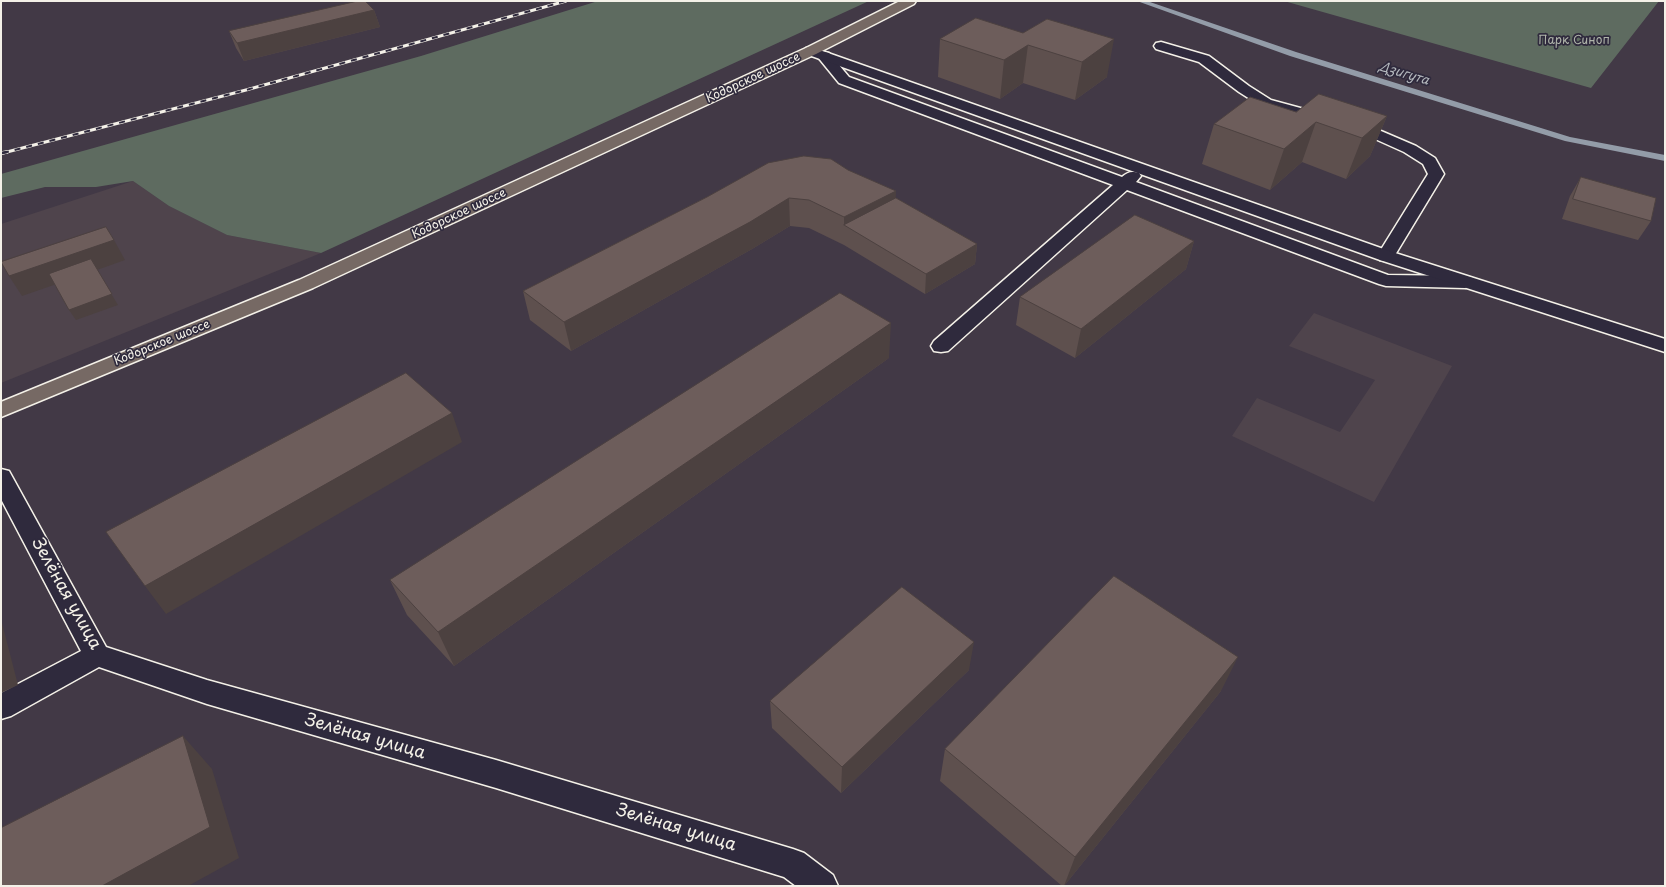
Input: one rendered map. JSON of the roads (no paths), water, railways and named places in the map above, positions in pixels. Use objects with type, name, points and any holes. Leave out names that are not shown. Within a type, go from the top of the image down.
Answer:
[{"type":"highway","name":"Кодорское шоссе","points":[[1,410],[306,284],[818,53],[910,1]]},
{"type":"street","points":[[1160,46],[1204,59],[1244,89],[1266,103],[1369,131],[1410,148],[1429,161],[1436,174],[1386,256]]},
{"type":"street","points":[[818,53],[1386,256],[1665,346]]},
{"type":"street","points":[[818,53],[844,80],[1386,280],[1465,282]]},
{"type":"street","points":[[941,346],[1142,168]]},
{"type":"street","name":"Зелёная улица","points":[[1,477],[97,655],[207,692],[496,774],[793,864],[822,886]]},
{"type":"street","points":[[1,707],[97,655]]},
{"type":"waterway","name":"Дзигута","points":[[1140,1],[1293,54],[1568,139],[1665,158]]},
{"type":"railway","points":[[7,152],[246,90],[566,1]]},
{"type":"railway","points":[[1,153],[7,152]]},
{"type":"park label","name":"Парк Синоп","points":[[1574,41]]}]
